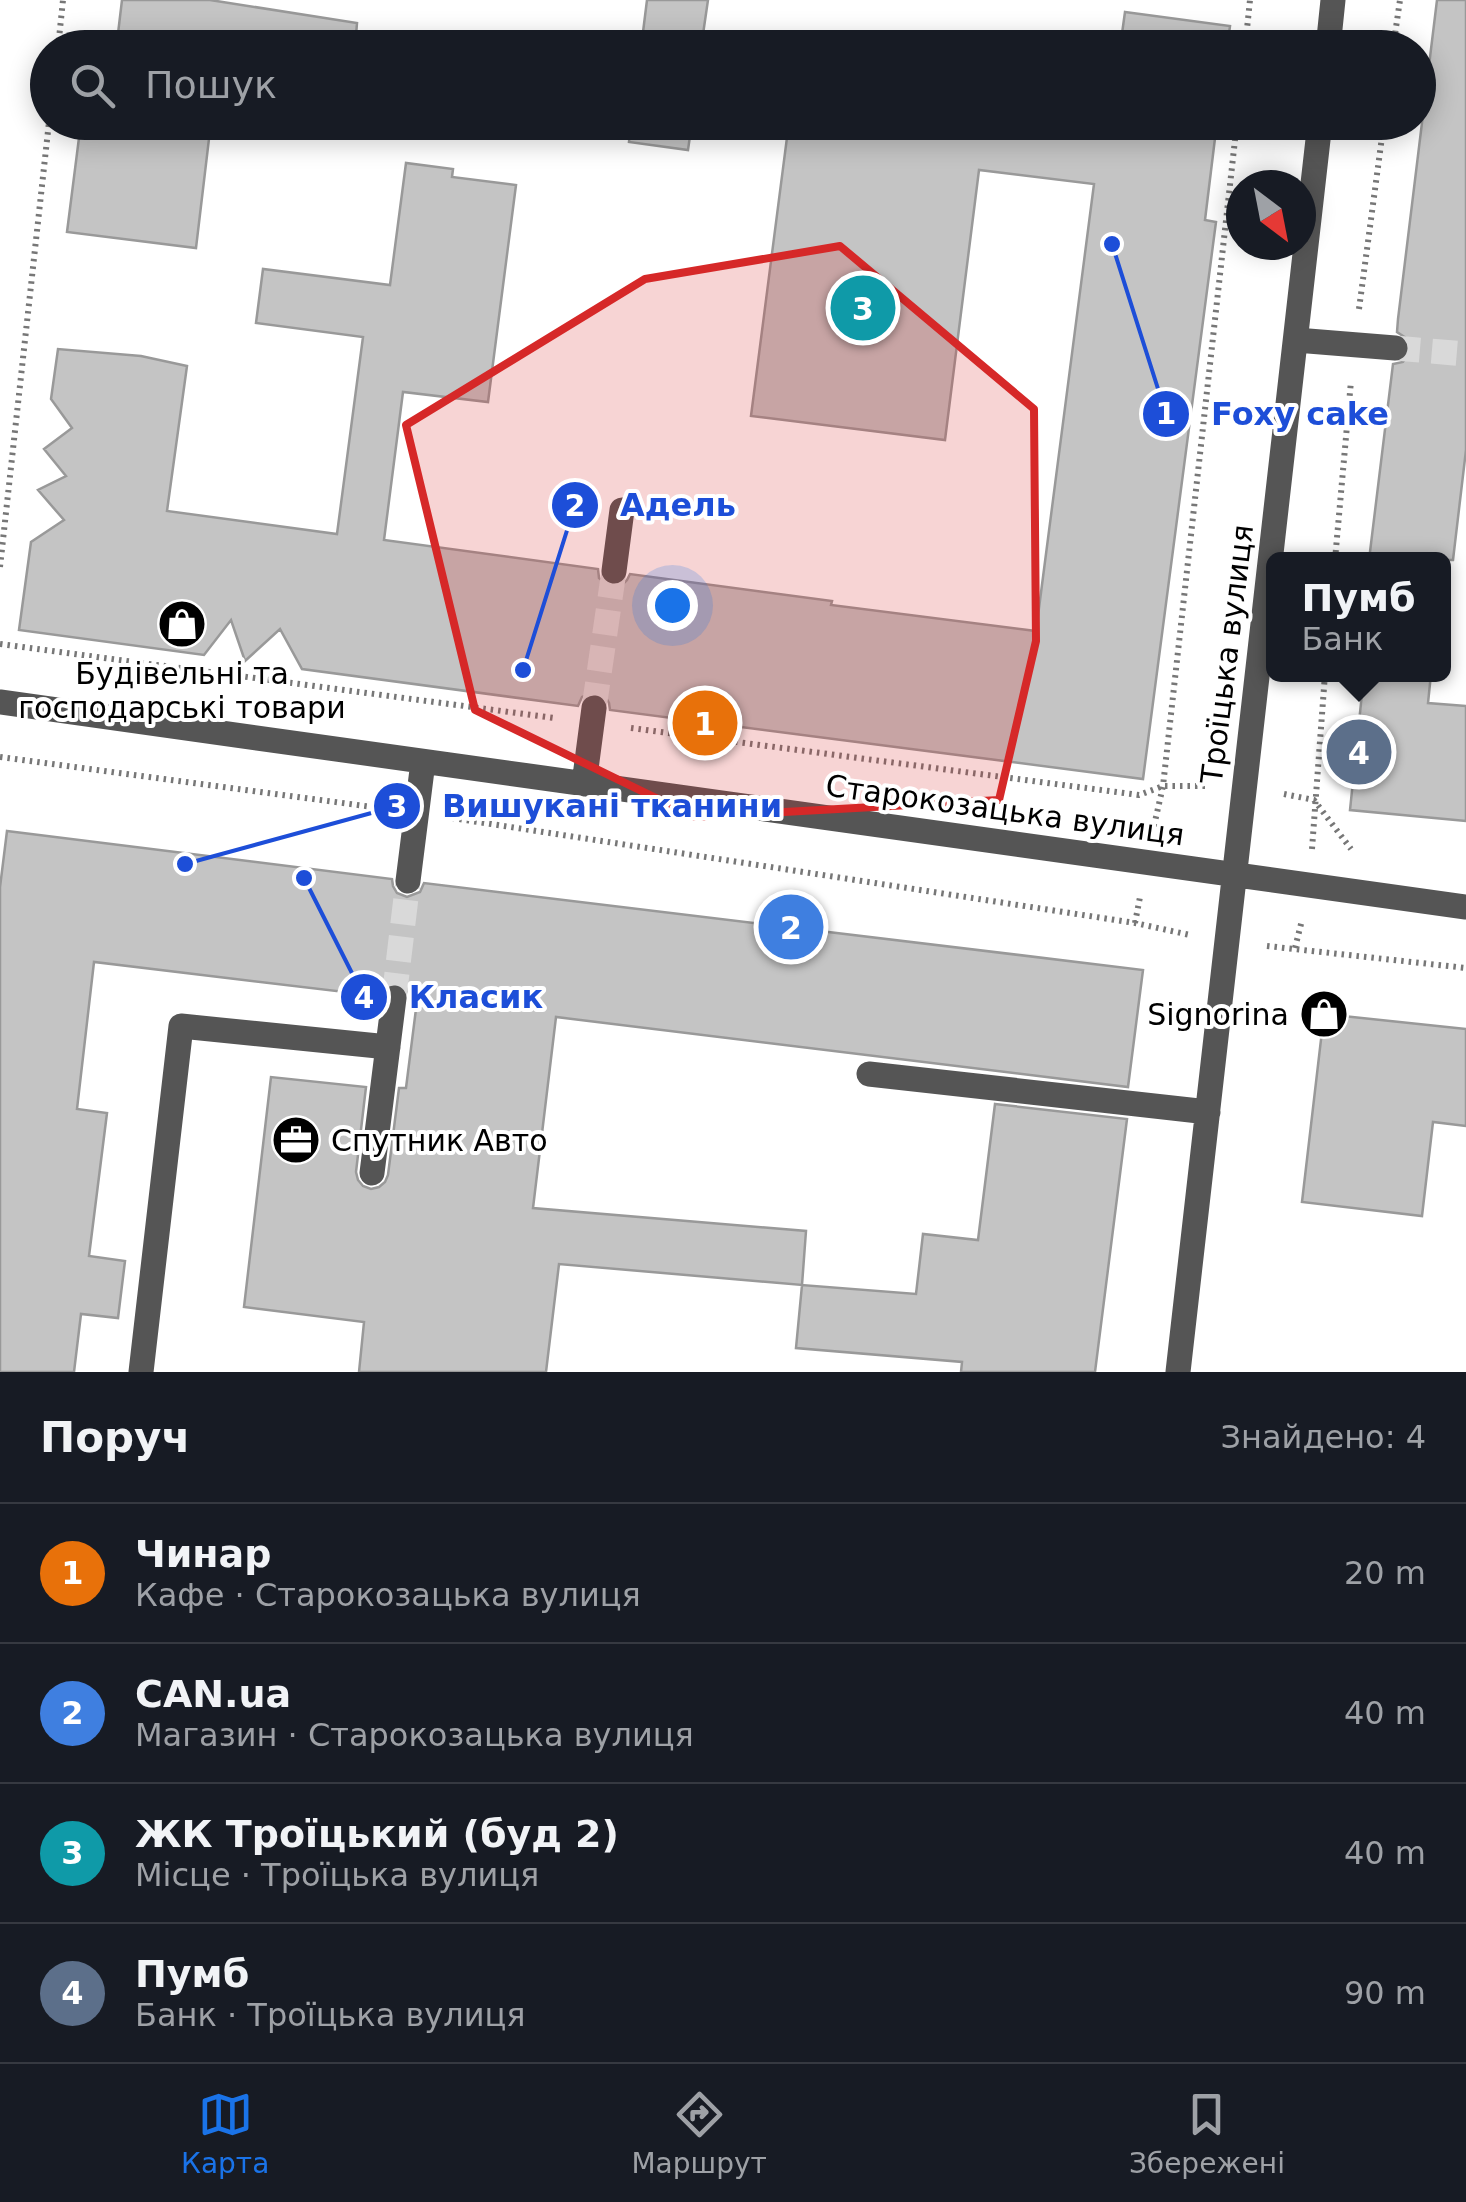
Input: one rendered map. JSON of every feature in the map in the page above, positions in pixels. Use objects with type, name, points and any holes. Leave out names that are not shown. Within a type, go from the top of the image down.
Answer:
[{"type":"street","points":[[1330,30],[1333,0]]},
{"type":"street","name":"Троїцька вулиця","points":[[1272,552],[1318,140]]},
{"type":"street","points":[[1296,340],[1396,348]]},
{"type":"street","points":[[614,571],[622,510]]},
{"type":"street","name":"Троїцька вулиця","points":[[1178,1372],[1266,603]]},
{"type":"street","name":"Старокозацька вулиця","points":[[0,702],[1466,907]]},
{"type":"street","points":[[584,784],[594,708]]},
{"type":"street","points":[[408,881],[423,762]]},
{"type":"street","points":[[372,1173],[394,998]]},
{"type":"street","points":[[141,1372],[181,1026],[388,1047]]},
{"type":"street","points":[[869,1074],[1208,1112]]},
{"type":"path","points":[[60,30],[63,0]]},
{"type":"path","points":[[1247,30],[1250,0]]},
{"type":"path","points":[[1396,30],[1400,0]]},
{"type":"path","points":[[0,567],[48,140]]},
{"type":"path","points":[[1163,786],[1235,140]]},
{"type":"path","points":[[1324,682],[1314,800],[1350,849],[1369,852]]},
{"type":"path","points":[[0,757],[417,813],[1135,924]]},
{"type":"path","points":[[1295,948],[1466,968]]},
{"type":"highlighted area","points":[[840,246],[1034,409],[1036,641],[999,800],[695,817],[475,710],[406,425],[645,279]]},
{"type":"building","points":[[122,0],[210,0],[357,23],[356,30],[118,30]]},
{"type":"building","points":[[647,0],[708,0],[704,30],[643,30]]},
{"type":"building","points":[[1437,0],[1466,0],[1466,450],[1453,560],[1451,552],[1370,552],[1393,364],[1403,362],[1411,350],[1409,340],[1397,332],[1420,140],[1436,140],[1433,30]]},
{"type":"building","points":[[1125,12],[1230,26],[1229,30],[1122,30]]},
{"type":"building","points":[[79,140],[209,140],[196,248],[67,232]]},
{"type":"building","points":[[629,140],[689,140],[688,150]]},
{"type":"building","points":[[787,140],[1215,140],[1205,220],[1216,222],[1143,779],[610,710],[605,696],[595,692],[582,697],[578,706],[302,669],[280,629],[245,661],[231,620],[204,655],[19,630],[31,542],[64,520],[38,490],[66,476],[44,449],[72,428],[51,399],[58,349],[141,356],[187,366],[167,511],[337,534],[363,337],[256,323],[263,269],[390,285],[406,163],[453,169],[452,177],[516,185],[488,402],[403,392],[384,540],[598,569],[599,578],[611,587],[621,586],[630,574],[1036,631],[1094,184],[979,170],[945,440],[751,416]]},
{"type":"building","points":[[1363,682],[1430,682],[1428,703],[1466,706],[1466,821],[1350,810]]},
{"type":"building","points":[[7,831],[392,879],[397,893],[407,897],[420,892],[424,883],[1143,970],[1128,1087],[556,1017],[533,1208],[806,1231],[802,1285],[559,1264],[546,1372],[359,1372],[364,1322],[244,1307],[271,1077],[366,1087],[356,1172],[363,1186],[379,1187],[388,1175],[399,1088],[406,1088],[417,1001],[410,1000],[405,986],[395,982],[382,987],[378,996],[94,962],[77,1109],[107,1113],[89,1256],[125,1261],[118,1318],[81,1314],[74,1372],[0,1372],[0,887]]},
{"type":"building","points":[[1324,1014],[1466,1029],[1466,1126],[1433,1122],[1422,1216],[1302,1202]]},
{"type":"building","points":[[995,1104],[1127,1119],[1095,1372],[961,1372],[962,1362],[796,1348],[802,1285],[916,1294],[923,1234],[978,1240]]},
{"type":"tunnel","points":[[1395,348],[1466,354]]},
{"type":"tunnel","points":[[594,708],[614,571]]},
{"type":"tunnel","points":[[394,998],[408,881]]},
{"type":"place","name":"Foxy cake","points":[[1112,244]]},
{"type":"place","name":"ЖК Троїцький (буд 2)","points":[[863,308]]},
{"type":"place","name":"Будівельні та господарські товари","points":[[182,624]]},
{"type":"place","name":"Адель","points":[[523,670]]},
{"type":"place","name":"Чинар","points":[[705,723]]},
{"type":"place","name":"Пумб","points":[[1359,752]]},
{"type":"place","name":"Вишукані тканини","points":[[185,864]]},
{"type":"place","name":"Класик","points":[[304,878]]},
{"type":"place","name":"CAN.ua","points":[[791,927]]},
{"type":"place","name":"Signorina","points":[[1324,1014]]},
{"type":"place","name":"Спутник Авто","points":[[296,1140]]}]
